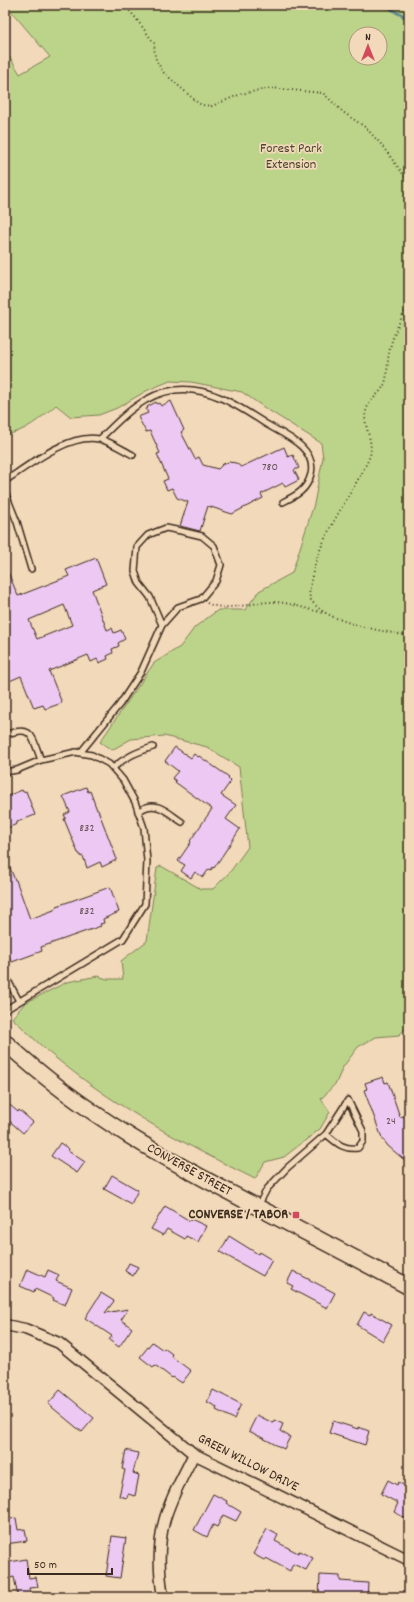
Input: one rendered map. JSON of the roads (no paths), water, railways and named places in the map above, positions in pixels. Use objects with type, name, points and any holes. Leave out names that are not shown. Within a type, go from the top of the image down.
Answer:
[{"type":"main road","name":"CONVERSE STREET","points":[[5,1042],[53,1084],[106,1123],[152,1150],[257,1207],[409,1287]]},
{"type":"street","name":"GREEN WILLOW DRIVE","points":[[5,1325],[25,1329],[59,1343],[194,1454],[409,1560]]},
{"type":"street","points":[[163,1597],[160,1552],[164,1522],[194,1454]]},
{"type":"lane","points":[[100,439],[128,412],[152,396],[175,390],[203,391],[224,398],[291,438],[304,449],[311,458],[312,469],[310,480],[305,489],[283,502]]},
{"type":"lane","points":[[5,481],[66,444],[85,438],[100,439],[133,455]]},
{"type":"lane","points":[[5,492],[17,522],[31,569]]},
{"type":"lane","points":[[80,753],[120,704],[141,672],[162,625],[178,607],[201,599],[216,581],[220,565],[214,546],[202,536],[181,530],[166,528],[148,535],[136,547],[135,571],[139,583],[150,597],[162,625]]},
{"type":"lane","points":[[5,735],[22,730],[28,732],[41,760]]},
{"type":"lane","points":[[113,768],[134,753],[153,747]]},
{"type":"lane","points":[[5,772],[17,770],[41,760],[76,752],[92,755],[109,764],[123,780],[138,812],[144,828],[147,861],[145,904],[123,939],[5,1010]]},
{"type":"lane","points":[[138,812],[143,807],[160,807],[182,822]]},
{"type":"lane","points":[[5,975],[19,1001]]},
{"type":"lane","points":[[257,1207],[267,1189],[287,1168],[326,1134],[348,1100],[362,1131],[364,1141],[358,1148],[349,1149],[340,1146],[326,1134]]},
{"type":"waterway","points":[[388,5],[392,10],[404,16],[409,21]]},
{"type":"place","name":"CONVERSE / TABOR","points":[[296,1215]]},
{"type":"park label","name":"Forest Park Extension","points":[[291,158]]}]
